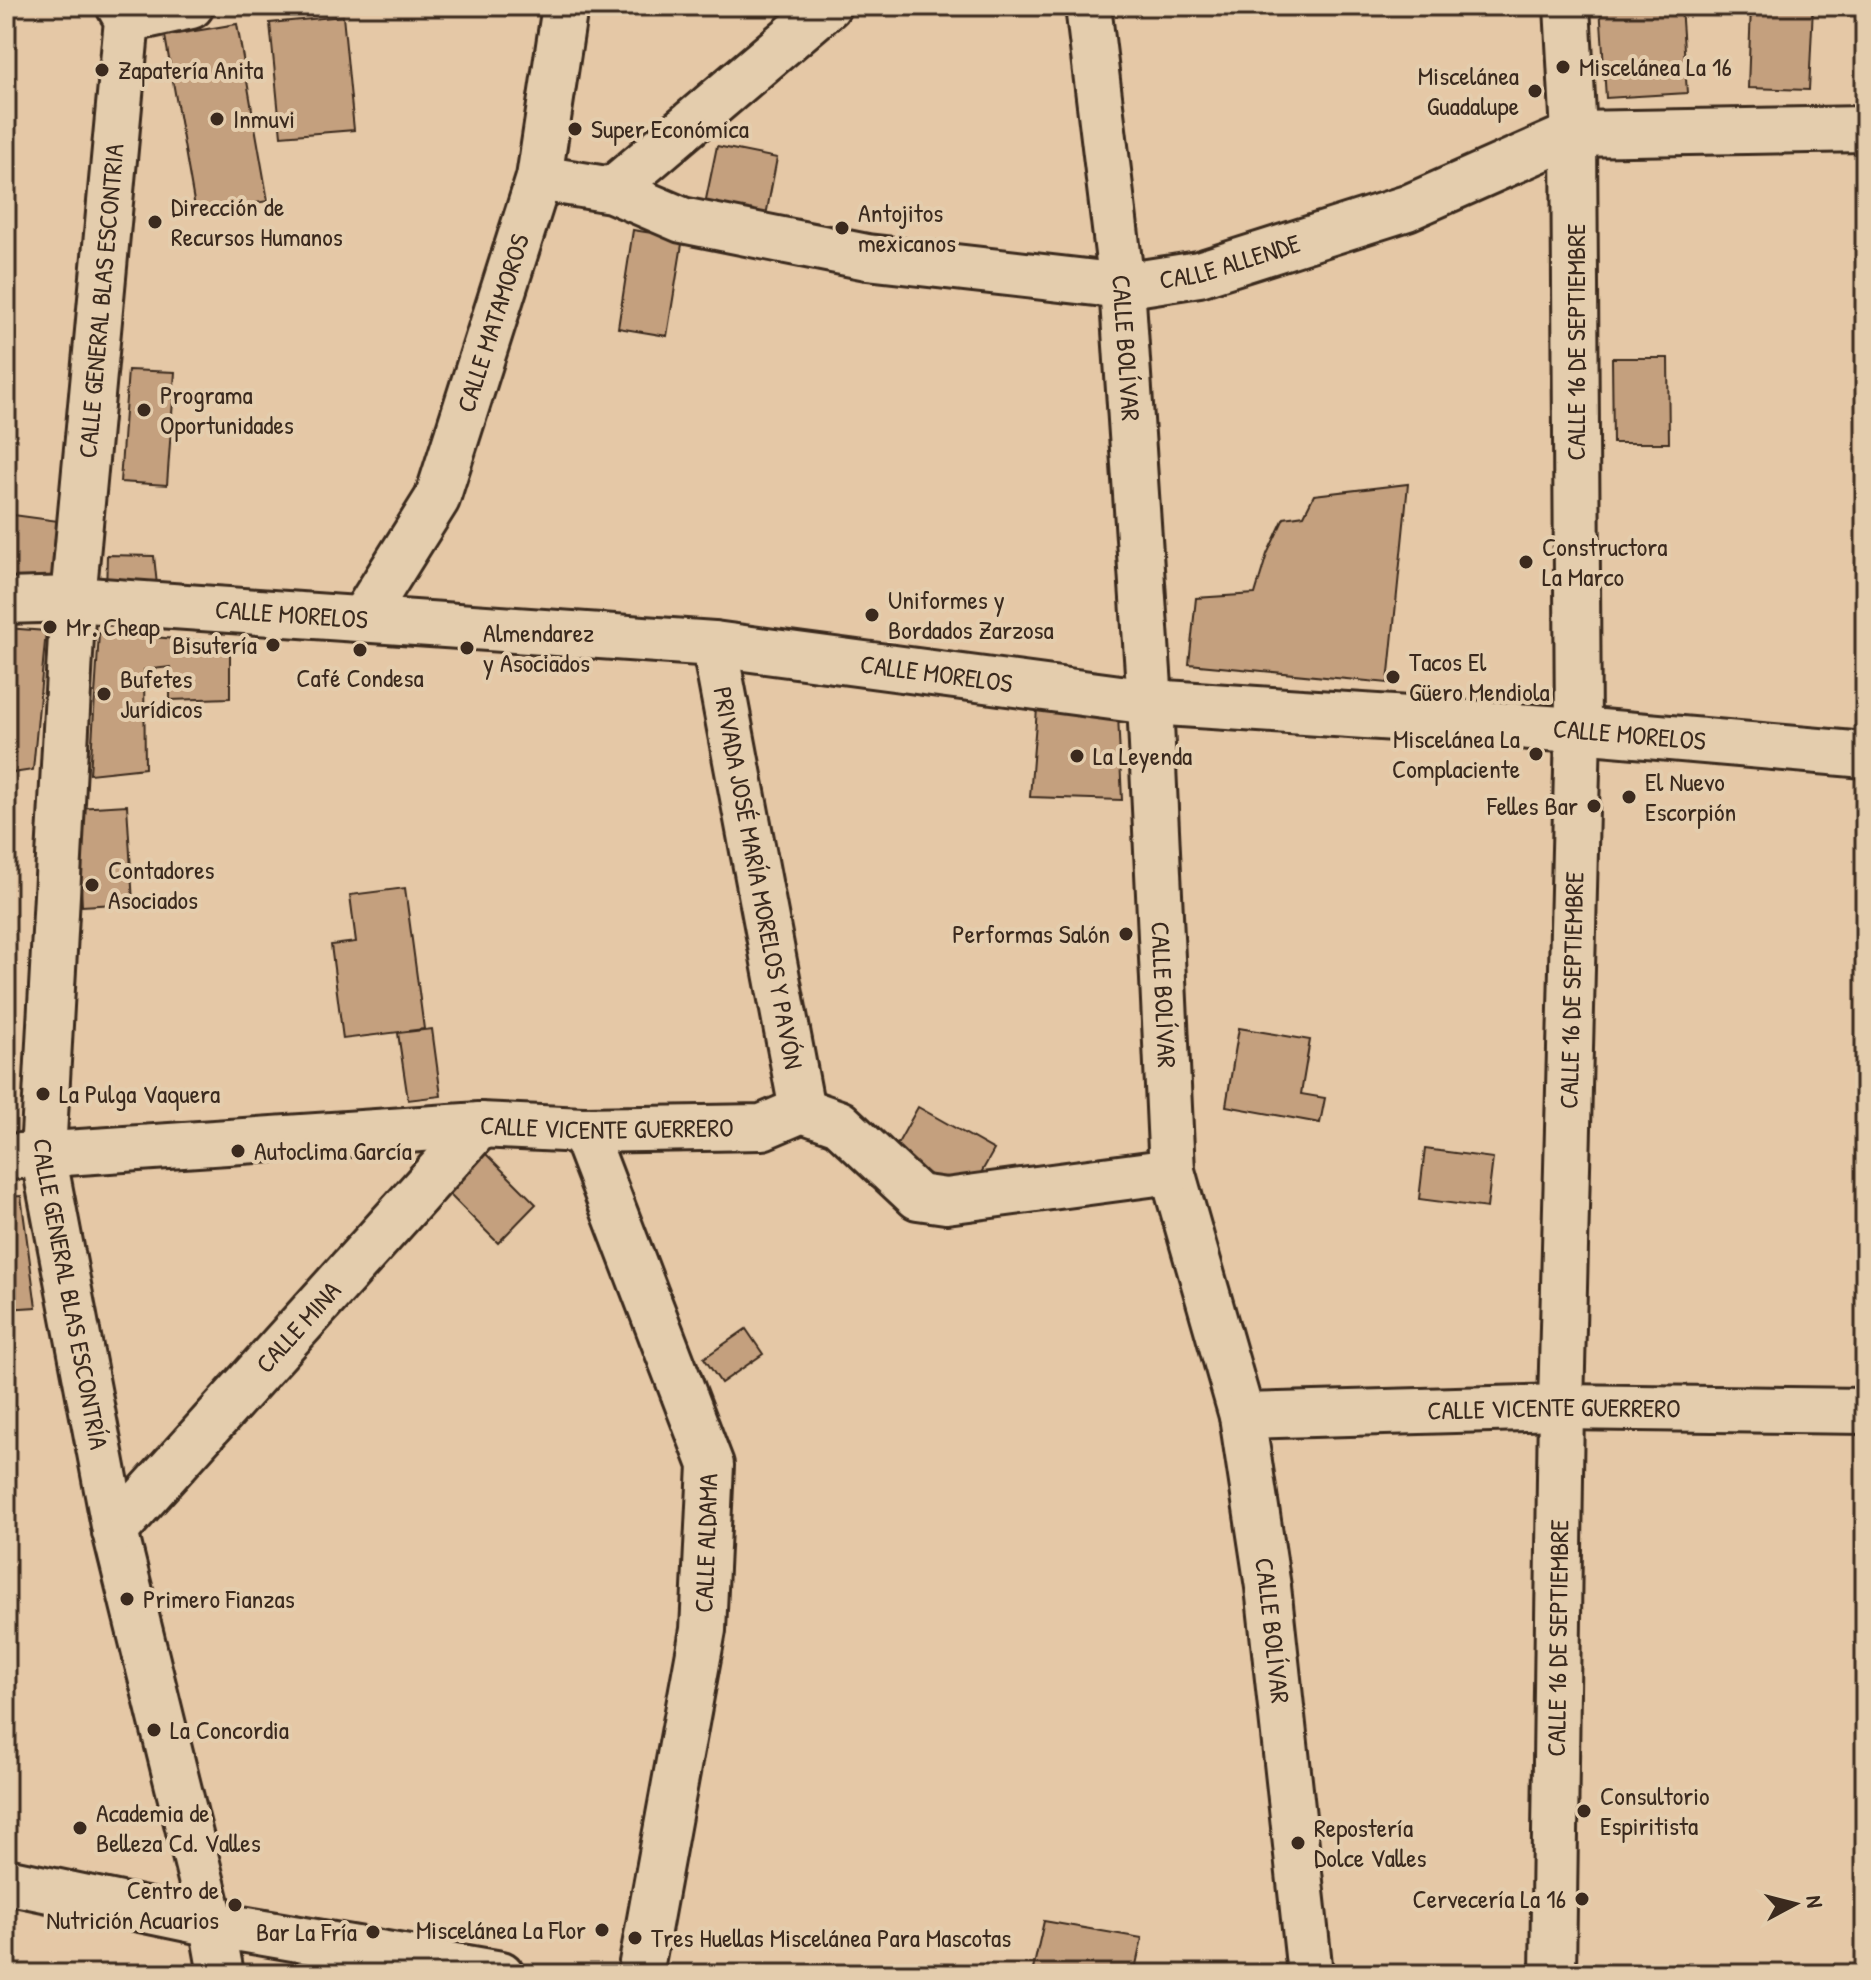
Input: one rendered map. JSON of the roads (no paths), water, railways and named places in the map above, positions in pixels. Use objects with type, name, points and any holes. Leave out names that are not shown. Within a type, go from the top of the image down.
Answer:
[{"type":"street","points":[[123,13],[191,6]]},
{"type":"street","name":"CALLE MATAMOROS","points":[[362,619],[437,499],[539,178],[565,6]]},
{"type":"street","points":[[612,190],[828,6]]},
{"type":"street","name":"CALLE BOLÍVAR","points":[[1088,6],[1122,286],[1150,702],[1172,1171],[1242,1416],[1268,1587],[1310,1974]]},
{"type":"street","name":"CALLE 16 DE SEPTIEMBRE","points":[[1553,1974],[1561,1407],[1578,730],[1574,134],[1567,6]]},
{"type":"street","name":"CALLE GENERAL BLAS ESCONTRIA","points":[[73,599],[123,13]]},
{"type":"street","name":"CALLE ALLENDE","points":[[539,178],[612,190],[682,220],[867,257],[1122,286],[1199,274],[1407,208],[1574,134],[1865,129]]},
{"type":"street","name":"CALLE MORELOS","points":[[6,601],[73,599],[714,644],[1150,702],[1578,730],[1865,755]]},
{"type":"street","name":"CALLE GENERAL BLAS ESCONTRÍA","points":[[73,599],[24,1156],[212,1924],[221,1974]]},
{"type":"street","name":"PRIVADA JOSÉ MARÍA MORELOS Y PAVÓN","points":[[714,644],[802,1110]]},
{"type":"street","points":[[802,1110],[839,1123],[918,1197],[946,1201],[1172,1171]]},
{"type":"street","name":"CALLE VICENTE GUERRERO","points":[[24,1156],[480,1125],[583,1130],[762,1127],[802,1110]]},
{"type":"street","name":"CALLE MINA","points":[[115,1531],[480,1125]]},
{"type":"street","name":"CALLE ALDAMA","points":[[583,1130],[711,1465],[703,1630],[640,1974]]},
{"type":"street","name":"CALLE VICENTE GUERRERO","points":[[1242,1416],[1561,1407],[1865,1411]]},
{"type":"street","points":[[6,1881],[212,1924],[501,1974]]},
{"type":"place","name":"Miscelánea La 16","points":[[1563,67]]},
{"type":"place","name":"Zapatería Anita","points":[[102,70]]},
{"type":"place","name":"Miscelánea Guadalupe","points":[[1535,91]]},
{"type":"place","name":"Inmuvi","points":[[217,119]]},
{"type":"place","name":"Super Económica","points":[[575,129]]},
{"type":"place","name":"Dirección de Recursos Humanos","points":[[155,222]]},
{"type":"place","name":"Antojitos mexicanos","points":[[842,228]]},
{"type":"place","name":"Programa Oportunidades","points":[[144,410]]},
{"type":"place","name":"Constructora La Marco","points":[[1526,562]]},
{"type":"place","name":"Uniformes y Bordados Zarzosa","points":[[872,615]]},
{"type":"place","name":"Mr. Cheap","points":[[50,627]]},
{"type":"place","name":"Bisutería","points":[[273,645]]},
{"type":"place","name":"Almendarez y Asociados","points":[[467,648]]},
{"type":"place","name":"Café Condesa","points":[[360,650]]},
{"type":"place","name":"Tacos El Güero Mendiola","points":[[1393,677]]},
{"type":"place","name":"Bufetes Jurídicos","points":[[104,694]]},
{"type":"place","name":"Miscelánea La Complaciente","points":[[1536,754]]},
{"type":"place","name":"La Leyenda","points":[[1077,756]]},
{"type":"place","name":"El Nuevo Escorpión","points":[[1629,797]]},
{"type":"place","name":"Felles Bar","points":[[1594,806]]},
{"type":"place","name":"Contadores Asociados","points":[[92,885]]},
{"type":"place","name":"Performas Salón","points":[[1126,934]]},
{"type":"place","name":"La Pulga Vaquera","points":[[43,1094]]},
{"type":"place","name":"Autoclima García","points":[[238,1151]]},
{"type":"place","name":"Primero Fianzas","points":[[127,1599]]},
{"type":"place","name":"La Concordia","points":[[154,1730]]},
{"type":"place","name":"Consultorio Espiritista","points":[[1584,1811]]},
{"type":"place","name":"Academia de Belleza Cd. Valles","points":[[80,1828]]},
{"type":"place","name":"Repostería Dolce Valles","points":[[1298,1843]]},
{"type":"place","name":"Cervecería La 16","points":[[1582,1899]]},
{"type":"place","name":"Centro de Nutrición Acuarios","points":[[235,1905]]},
{"type":"place","name":"Miscelánea La Flor","points":[[602,1930]]},
{"type":"place","name":"Bar La Fría","points":[[373,1932]]},
{"type":"place","name":"Tres Huellas Miscelánea Para Mascotas","points":[[635,1938]]}]
